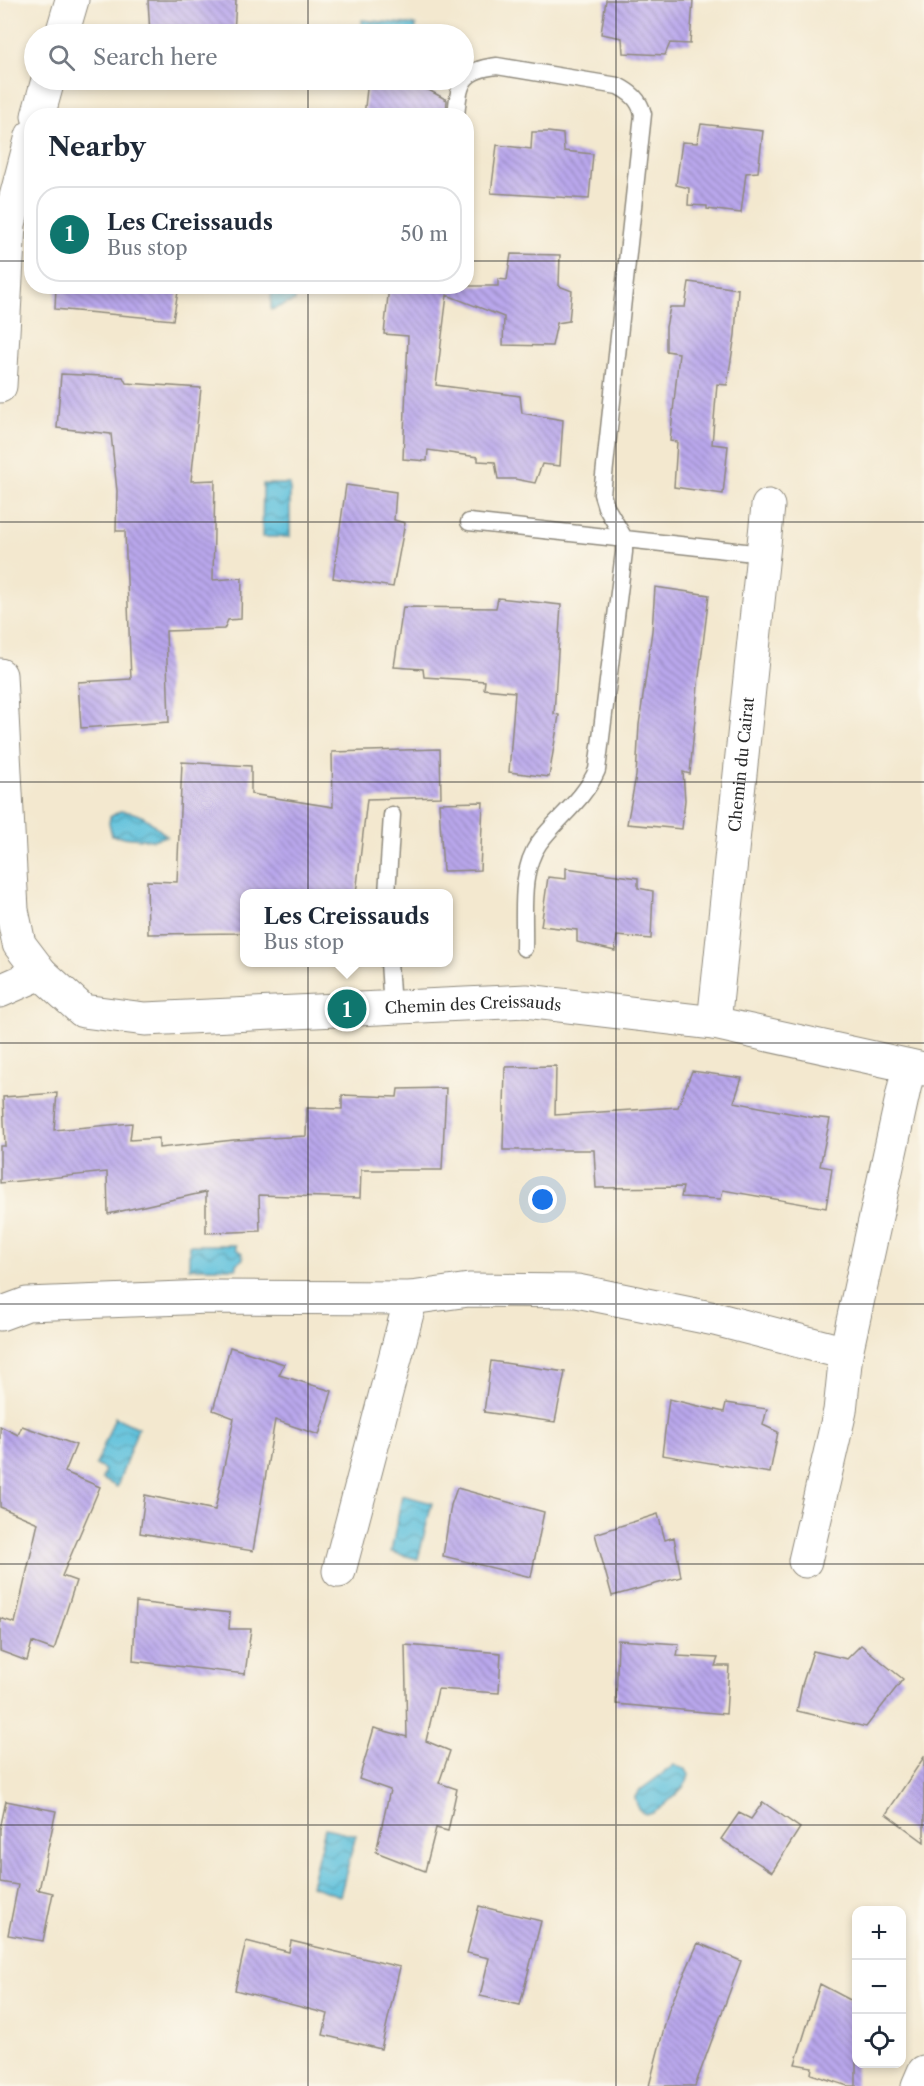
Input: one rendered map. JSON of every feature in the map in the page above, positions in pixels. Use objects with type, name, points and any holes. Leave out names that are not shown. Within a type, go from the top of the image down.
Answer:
[{"type":"street","points":[[65,24],[72,0]]},
{"type":"street","points":[[40,108],[45,90]]},
{"type":"street","points":[[0,386],[5,223],[24,162]]},
{"type":"street","name":"Chemin du Cairat","points":[[714,1023],[768,506]]},
{"type":"street","name":"Chemin des Creissauds","points":[[0,675],[12,910],[19,944],[41,973],[83,1011],[145,1019],[526,1001],[714,1023],[916,1068]]},
{"type":"street","points":[[0,992],[41,973]]},
{"type":"street","points":[[805,1561],[840,1411],[846,1353],[916,1068]]},
{"type":"street","points":[[0,1314],[27,1304],[209,1297],[411,1298],[469,1290],[577,1291],[715,1319],[846,1353]]},
{"type":"street","points":[[339,1571],[411,1298]]},
{"type":"street","points":[[918,2086],[924,2072]]},
{"type":"lane","points":[[474,72],[479,68],[497,66],[618,86],[639,102],[643,114],[602,494],[612,519],[624,538],[624,552],[597,770],[591,783],[539,843],[531,857],[526,878],[524,948]]},
{"type":"lane","points":[[457,108],[458,90]]},
{"type":"lane","points":[[469,522],[763,554]]},
{"type":"lane","points":[[387,889],[392,815]]},
{"type":"lane","points":[[389,967],[392,1008]]},
{"type":"water","points":[[362,20],[405,24],[362,24]]},
{"type":"water","points":[[296,294],[295,301],[271,310],[271,295]]},
{"type":"water","points":[[263,484],[290,484],[290,537],[262,537]]},
{"type":"water","points":[[120,811],[142,816],[167,836],[152,840],[112,836],[110,817]]},
{"type":"water","points":[[189,1245],[236,1245],[243,1259],[236,1264],[236,1268],[189,1268]]},
{"type":"water","points":[[115,1417],[138,1428],[117,1487],[102,1479],[105,1470],[96,1465]]},
{"type":"water","points":[[402,1495],[432,1503],[418,1559],[391,1552]]},
{"type":"water","points":[[674,1765],[685,1768],[689,1775],[685,1785],[656,1811],[650,1814],[641,1812],[635,1797],[639,1791]]},
{"type":"water","points":[[325,1828],[356,1835],[340,1896],[311,1886]]},
{"type":"building","points":[[148,0],[236,0],[235,24],[149,24]]},
{"type":"building","points":[[606,0],[693,0],[690,44],[670,43],[665,55],[623,53],[622,38],[601,34]]},
{"type":"building","points":[[367,90],[429,90],[447,100],[446,108],[365,108]]},
{"type":"building","points":[[701,124],[763,131],[758,172],[746,173],[741,213],[707,209],[707,206],[688,205],[689,188],[676,185],[682,142],[697,143]]},
{"type":"building","points":[[532,132],[563,134],[564,151],[593,154],[589,199],[491,193],[497,145],[531,149]]},
{"type":"building","points":[[511,254],[560,255],[559,286],[572,291],[569,321],[557,323],[552,346],[503,345],[504,317],[447,295],[436,385],[520,396],[522,413],[563,420],[560,466],[542,464],[535,483],[515,479],[498,479],[495,462],[478,461],[478,457],[428,450],[427,461],[403,459],[408,336],[384,334],[388,294],[474,294],[474,286],[498,286],[498,279],[507,280]]},
{"type":"building","points":[[689,282],[738,289],[735,335],[727,385],[717,384],[712,444],[728,446],[723,494],[674,487],[677,442],[670,441],[679,353],[666,351],[666,327],[670,307],[685,307]]},
{"type":"building","points":[[56,294],[178,294],[173,320],[55,309]]},
{"type":"building","points":[[61,374],[123,377],[126,383],[201,388],[191,481],[215,480],[213,580],[242,578],[241,619],[228,620],[224,629],[166,631],[169,722],[81,728],[78,682],[131,679],[125,531],[116,531],[117,491],[111,434],[57,428]]},
{"type":"building","points":[[346,485],[396,492],[394,520],[405,523],[393,587],[333,578]]},
{"type":"building","points":[[655,587],[709,595],[690,774],[683,772],[685,800],[682,829],[627,824],[636,776],[639,725],[652,631]]},
{"type":"building","points":[[498,598],[561,605],[554,714],[559,715],[549,777],[509,772],[515,692],[484,689],[485,681],[424,677],[423,669],[394,667],[403,607],[496,608]]},
{"type":"building","points":[[440,749],[441,797],[367,799],[357,889],[240,889],[240,933],[148,934],[147,881],[177,882],[182,762],[251,766],[251,794],[333,807],[332,752]]},
{"type":"building","points":[[483,802],[480,870],[443,871],[439,803]]},
{"type":"building","points":[[566,868],[638,878],[638,888],[653,891],[651,939],[617,936],[615,951],[577,942],[577,930],[541,926],[548,877],[566,879]]},
{"type":"building","points":[[556,1066],[555,1115],[678,1107],[692,1071],[742,1078],[734,1102],[830,1119],[820,1166],[832,1168],[826,1208],[723,1190],[721,1199],[681,1197],[683,1187],[596,1188],[594,1150],[503,1150],[505,1067]]},
{"type":"building","points":[[446,1088],[442,1170],[361,1170],[360,1198],[259,1195],[260,1231],[206,1233],[206,1192],[108,1214],[107,1172],[0,1183],[0,1146],[5,1146],[3,1097],[57,1093],[54,1130],[132,1123],[130,1140],[159,1138],[159,1148],[234,1140],[306,1136],[307,1108],[342,1109],[342,1095],[397,1097],[398,1089]]},
{"type":"building","points":[[230,1347],[284,1364],[279,1375],[332,1391],[319,1435],[275,1420],[253,1551],[140,1533],[145,1495],[215,1510],[234,1418],[213,1410]]},
{"type":"building","points":[[491,1361],[565,1372],[555,1422],[484,1412]]},
{"type":"building","points":[[669,1399],[724,1412],[726,1403],[767,1409],[763,1425],[778,1432],[770,1473],[662,1455]]},
{"type":"building","points":[[0,1426],[18,1435],[22,1426],[76,1445],[65,1472],[100,1487],[62,1576],[76,1581],[54,1650],[32,1642],[27,1661],[0,1651],[0,1618],[15,1623],[38,1523],[0,1507]]},
{"type":"building","points":[[457,1488],[544,1512],[531,1577],[443,1556],[451,1505]]},
{"type":"building","points":[[658,1514],[665,1540],[674,1537],[681,1577],[612,1596],[595,1534]]},
{"type":"building","points":[[136,1602],[230,1613],[229,1629],[251,1629],[245,1674],[133,1661]]},
{"type":"building","points":[[618,1640],[679,1644],[677,1656],[718,1658],[715,1666],[729,1666],[726,1714],[616,1704]]},
{"type":"building","points":[[405,1645],[501,1653],[499,1693],[438,1689],[426,1741],[450,1751],[439,1783],[457,1789],[448,1831],[436,1828],[425,1871],[376,1852],[390,1790],[359,1779],[374,1728],[407,1737]]},
{"type":"building","points":[[861,1645],[903,1679],[866,1727],[797,1711],[802,1685],[813,1651],[847,1659]]},
{"type":"building","points":[[924,1757],[924,1842],[886,1814]]},
{"type":"building","points":[[6,1801],[56,1811],[39,1890],[53,1893],[43,1941],[8,1935],[18,1885],[0,1882],[0,1829]]},
{"type":"building","points":[[763,1802],[800,1828],[772,1872],[721,1839],[739,1813],[751,1819]]},
{"type":"building","points":[[479,1906],[541,1921],[520,2005],[480,1996],[489,1958],[467,1953]]},
{"type":"building","points":[[246,1941],[289,1952],[291,1941],[400,1967],[381,2049],[323,2035],[328,2014],[235,1990]]},
{"type":"building","points":[[698,1943],[741,1961],[695,2086],[649,2086],[669,2009]]},
{"type":"building","points":[[820,1984],[852,2001],[852,2068],[856,2068],[856,2086],[848,2086],[811,2074],[812,2067],[795,2064]]},
{"type":"place","name":"Les Creissauds","points":[[347,1009]]}]
